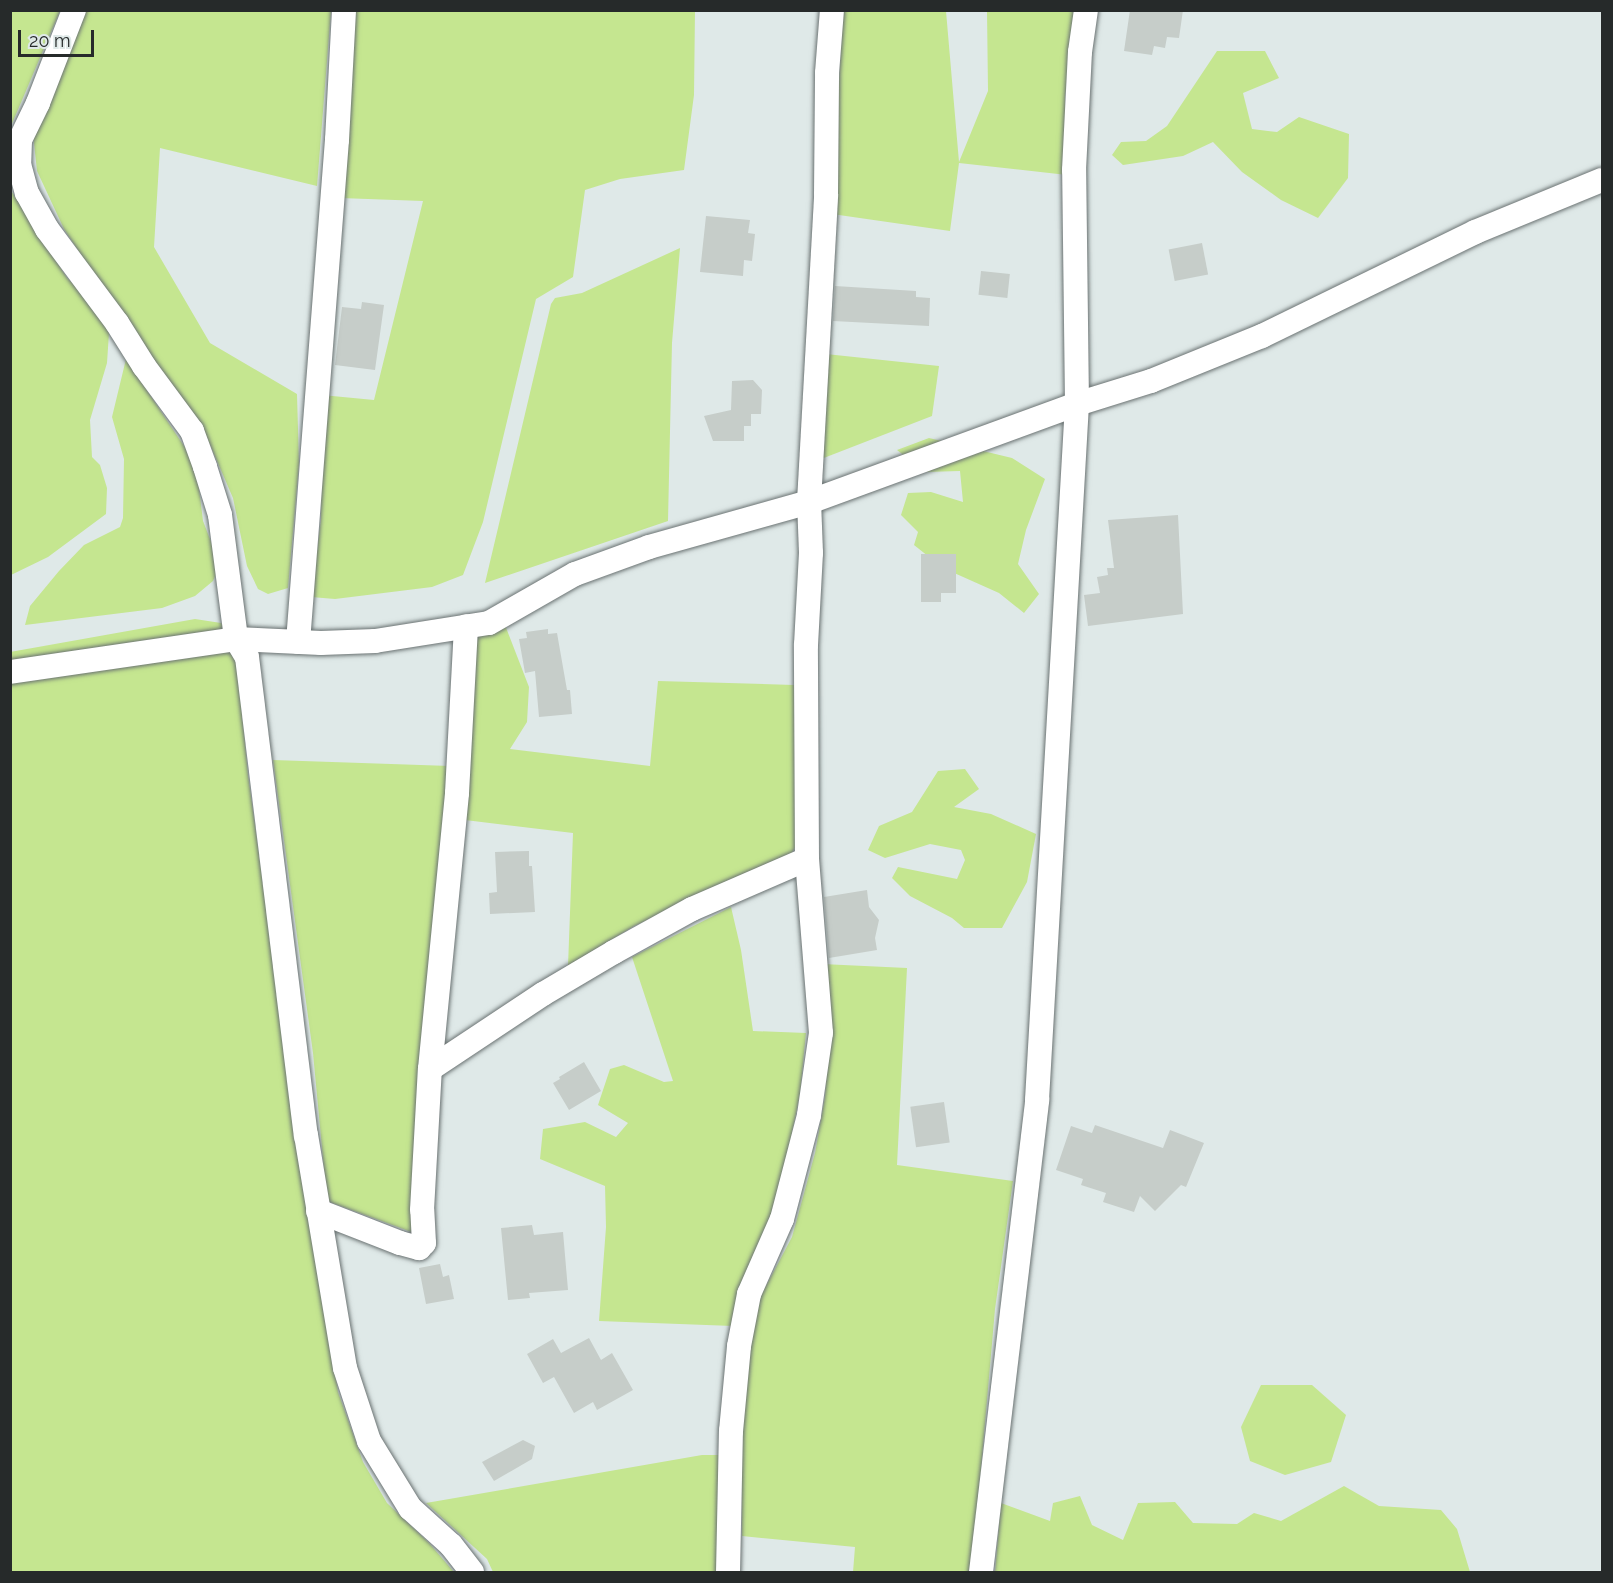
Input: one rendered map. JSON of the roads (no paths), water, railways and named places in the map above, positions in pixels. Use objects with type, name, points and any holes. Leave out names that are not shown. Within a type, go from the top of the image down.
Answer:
[{"type":"street","points":[[74,10],[38,104],[20,140],[18,164],[27,193],[47,229],[117,323],[144,366],[192,431],[220,515],[237,639],[247,657],[306,1135],[345,1368],[369,1441],[410,1508],[451,1545],[472,1572]]},
{"type":"street","points":[[298,642],[337,140],[344,10]]},
{"type":"street","points":[[728,1572],[731,1431],[739,1346],[749,1294],[782,1219],[809,1115],[821,1033],[807,859],[806,645],[811,554],[809,502],[826,195],[827,73],[832,10]]},
{"type":"street","points":[[981,1572],[1037,1101],[1077,404],[1074,170],[1080,52],[1086,10]]},
{"type":"street","points":[[10,672],[237,639],[298,642],[375,641],[489,623],[575,574],[638,551],[809,502],[1077,404],[1151,381],[1262,336],[1475,232],[1602,180]]},
{"type":"street","points":[[318,1211],[400,1243],[419,1248],[424,1243],[422,1210],[430,1069],[457,793],[466,626]]},
{"type":"street","points":[[430,1069],[543,994],[614,952],[692,909],[807,859]]}]
